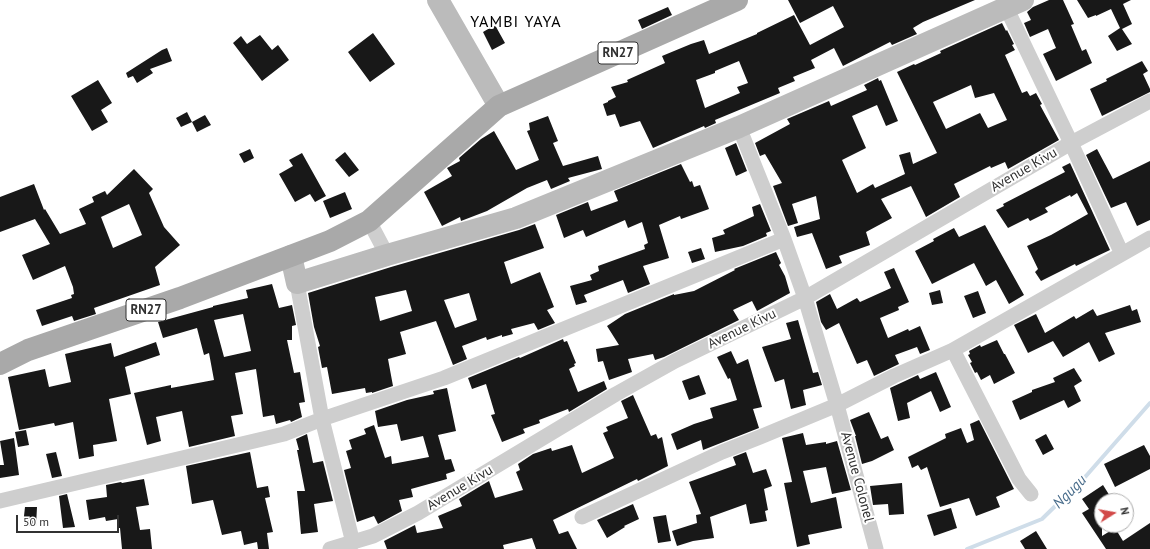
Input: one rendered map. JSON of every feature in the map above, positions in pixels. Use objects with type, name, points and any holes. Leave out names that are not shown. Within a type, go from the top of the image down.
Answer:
[{"type":"main road","name":"RN27","points":[[0,364],[28,350],[180,298],[330,241],[369,221],[499,106],[737,0]]},
{"type":"street","points":[[438,0],[499,106]]},
{"type":"street","points":[[297,283],[387,255],[516,218],[739,127],[1014,4],[1071,143],[1122,254]]},
{"type":"street","name":"Avenue Kivu","points":[[330,549],[373,536],[418,513],[616,394],[675,361],[805,298],[1071,143],[1150,101]]},
{"type":"street","name":"Avenue Colonel","points":[[739,127],[784,239],[805,298],[837,405],[876,549]]},
{"type":"street","points":[[369,221],[387,255]]},
{"type":"street","points":[[582,517],[722,452],[837,405],[894,376],[953,350],[1150,238]]},
{"type":"street","points":[[0,501],[284,434],[322,419],[444,378],[784,239]]},
{"type":"street","points":[[291,256],[322,419],[353,543]]},
{"type":"street","points":[[953,350],[1019,479],[1031,494]]},
{"type":"building","points":[[788,0],[975,0],[923,22],[913,28],[917,34],[892,45],[890,42],[843,66],[834,48],[811,60],[815,68],[793,77],[795,81],[778,88],[780,93],[715,120],[716,123],[705,128],[704,126],[653,148],[640,121],[620,127],[615,114],[607,116],[603,104],[616,97],[611,87],[628,82],[627,80],[665,63],[662,56],[691,44],[704,40],[709,54],[757,34],[794,15],[810,45],[844,27],[833,6],[800,23]],"holes":[[[739,61],[748,83],[737,87],[740,93],[705,108],[696,80],[715,73],[715,71]]]},
{"type":"building","points":[[1049,0],[1063,0],[1074,24],[1071,25],[1082,51],[1086,49],[1092,63],[1056,81],[1043,54],[1056,48],[1048,29],[1030,37],[1024,23],[1031,20],[1027,12],[1033,7]]},
{"type":"building","points":[[1077,0],[1131,0],[1123,4],[1132,24],[1122,29],[1132,44],[1117,51],[1108,36],[1120,28],[1111,9],[1088,18]]},
{"type":"building","points":[[668,7],[672,15],[642,29],[638,20]]},
{"type":"building","points":[[1002,23],[1014,44],[1012,45],[1015,50],[1005,55],[1022,93],[1027,91],[1030,96],[1036,93],[1042,104],[1040,105],[1059,140],[1008,169],[1005,162],[991,168],[990,166],[954,184],[960,197],[926,217],[911,186],[881,199],[892,218],[866,232],[870,245],[839,256],[842,263],[826,269],[812,233],[797,237],[794,227],[820,219],[816,196],[792,204],[798,223],[788,226],[773,186],[782,183],[765,154],[760,156],[755,143],[790,124],[787,119],[829,101],[831,106],[867,90],[864,85],[878,78],[879,81],[881,80],[898,121],[886,126],[877,105],[852,116],[866,148],[842,160],[857,193],[873,184],[875,188],[905,174],[899,155],[910,152],[913,164],[937,153],[897,72],[941,53],[940,51]],"holes":[[[971,85],[975,98],[994,93],[1007,120],[988,128],[980,113],[946,129],[933,102]]]},
{"type":"building","points":[[495,25],[505,43],[492,50],[483,32]]},
{"type":"building","points":[[373,33],[395,64],[370,82],[348,52]]},
{"type":"building","points":[[260,35],[272,50],[278,45],[289,60],[262,81],[233,43],[241,36],[247,44]]},
{"type":"building","points":[[167,48],[172,61],[150,69],[153,73],[137,83],[133,76],[128,78],[126,73]]},
{"type":"building","points":[[1142,61],[1148,71],[1143,74],[1150,92],[1102,116],[1090,89],[1107,81],[1106,79]]},
{"type":"building","points":[[98,80],[112,103],[101,110],[108,122],[92,131],[71,96]]},
{"type":"building","points":[[187,112],[192,122],[181,127],[176,118]]},
{"type":"building","points":[[205,115],[211,125],[197,132],[192,122]]},
{"type":"building","points":[[548,116],[558,141],[553,143],[563,166],[598,156],[602,169],[568,178],[570,181],[551,189],[547,180],[527,188],[487,211],[461,221],[460,217],[442,226],[424,192],[452,176],[447,168],[460,161],[459,158],[481,139],[494,131],[516,170],[539,160],[527,131],[530,130],[529,123]]},
{"type":"building","points":[[736,143],[747,171],[736,176],[725,148]]},
{"type":"building","points":[[250,149],[254,158],[244,163],[239,154]]},
{"type":"building","points":[[1097,149],[1113,179],[1150,161],[1150,220],[1137,226],[1126,202],[1111,208],[1086,155]]},
{"type":"building","points":[[345,152],[359,170],[349,177],[335,160]]},
{"type":"building","points":[[302,153],[326,196],[315,202],[310,194],[295,202],[279,174],[293,166],[289,160]]},
{"type":"building","points":[[1070,163],[1110,250],[1076,266],[1075,264],[1041,281],[1035,272],[1038,269],[1027,246],[1051,235],[1088,214],[1077,193],[1045,208],[1048,212],[1030,221],[1028,218],[1008,228],[996,210],[1004,206],[1003,204],[1065,172],[1062,167]]},
{"type":"building","points":[[681,164],[690,182],[692,181],[694,187],[700,185],[709,209],[681,219],[680,216],[659,225],[669,258],[643,266],[650,284],[628,293],[623,280],[584,295],[587,302],[576,305],[570,286],[592,280],[590,275],[599,271],[598,266],[645,249],[644,245],[648,243],[642,222],[628,228],[625,220],[586,237],[583,230],[564,238],[556,215],[588,202],[591,211],[618,201],[614,191]]},
{"type":"building","points":[[134,169],[153,189],[149,193],[164,227],[180,245],[155,267],[160,285],[94,308],[96,314],[74,321],[72,316],[42,326],[36,310],[72,298],[71,295],[74,294],[73,287],[65,266],[33,280],[22,255],[50,244],[35,219],[0,232],[0,197],[34,184],[44,210],[45,209],[60,234],[86,224],[79,209],[94,202],[92,197],[105,191],[107,195]],"holes":[[[129,204],[142,235],[113,248],[101,217]]]},
{"type":"building","points":[[345,192],[352,209],[330,218],[323,201]]},
{"type":"building","points":[[760,204],[771,231],[766,233],[767,236],[743,246],[715,252],[712,238],[725,234],[723,230],[754,216],[752,207]]},
{"type":"building","points":[[535,224],[544,248],[504,262],[511,284],[540,272],[554,307],[547,310],[555,323],[538,330],[534,323],[511,329],[513,334],[502,337],[502,335],[487,340],[486,337],[462,346],[467,359],[453,365],[436,321],[400,332],[406,354],[388,359],[393,386],[372,393],[366,393],[365,388],[332,394],[327,367],[322,368],[318,347],[320,346],[314,327],[308,293]],"holes":[[[406,290],[412,311],[380,321],[375,297]],[[469,293],[477,320],[455,328],[444,300]]]},
{"type":"building","points":[[985,225],[1024,295],[1009,304],[996,280],[986,286],[974,263],[932,284],[915,251],[954,228],[959,237]]},
{"type":"building","points":[[701,248],[705,259],[692,263],[688,252]]},
{"type":"building","points":[[776,252],[781,263],[779,265],[785,276],[790,293],[757,311],[752,301],[733,310],[739,320],[664,357],[655,360],[653,354],[628,359],[632,372],[609,380],[603,361],[598,362],[596,349],[619,345],[607,326],[625,314],[674,294],[694,291],[735,270],[734,269]]},
{"type":"building","points":[[894,268],[909,302],[898,307],[899,310],[880,318],[888,338],[908,329],[909,331],[920,326],[930,350],[920,354],[917,347],[895,355],[899,364],[874,376],[867,360],[857,364],[839,323],[826,330],[821,322],[816,302],[830,294],[837,309],[857,298],[860,302],[891,288],[884,272]]},
{"type":"building","points":[[272,284],[279,308],[292,305],[296,325],[292,326],[292,340],[287,340],[294,373],[300,372],[305,402],[299,403],[302,417],[291,422],[290,420],[276,424],[274,415],[263,417],[256,369],[235,373],[243,414],[231,416],[235,436],[189,447],[182,411],[156,417],[161,441],[147,445],[134,393],[171,385],[171,388],[214,380],[209,353],[204,355],[197,328],[163,338],[158,322],[213,306],[248,298],[246,290]],"holes":[[[243,314],[251,351],[224,357],[214,320]]]},
{"type":"building","points":[[940,290],[943,303],[932,305],[929,293]]},
{"type":"building","points":[[978,291],[986,313],[973,318],[964,296]]},
{"type":"building","points":[[1130,305],[1132,311],[1137,309],[1141,322],[1105,333],[1115,354],[1099,362],[1089,342],[1063,357],[1053,341],[1028,353],[1014,325],[1036,314],[1045,333],[1074,316],[1076,319],[1093,309],[1097,316]]},
{"type":"building","points":[[798,320],[813,373],[818,372],[822,385],[803,390],[806,405],[791,409],[784,379],[775,382],[762,347],[791,339],[786,323]]},
{"type":"building","points":[[563,339],[564,342],[567,341],[576,363],[574,364],[575,366],[569,369],[578,392],[604,381],[607,389],[569,412],[568,409],[539,420],[540,423],[523,429],[525,433],[502,442],[491,415],[495,414],[486,384],[472,389],[468,378],[519,357],[520,358]]},
{"type":"building","points":[[997,340],[1015,373],[994,384],[990,375],[981,380],[977,372],[975,373],[968,355],[970,354],[969,351],[980,345],[981,347]]},
{"type":"building","points":[[156,342],[160,355],[125,367],[131,394],[109,399],[117,441],[93,445],[94,456],[79,459],[73,422],[55,426],[54,423],[19,430],[8,377],[45,369],[49,387],[71,382],[65,354],[111,343],[114,357]]},
{"type":"building","points":[[731,351],[737,364],[748,359],[762,407],[753,409],[759,428],[703,450],[701,440],[677,450],[671,434],[713,418],[710,408],[737,400],[730,378],[728,379],[717,357]]},
{"type":"building","points":[[1074,368],[1082,381],[1074,386],[1081,401],[1068,408],[1064,400],[1020,420],[1012,401],[1032,392],[1032,390],[1055,382],[1053,378]]},
{"type":"building","points":[[936,372],[951,407],[940,412],[931,391],[907,403],[910,418],[898,421],[890,388],[918,375],[920,379]]},
{"type":"building","points":[[699,375],[706,394],[689,400],[682,381]]},
{"type":"building","points":[[447,388],[456,431],[438,435],[445,460],[451,459],[455,471],[446,474],[447,479],[411,489],[413,497],[399,500],[402,511],[378,524],[374,516],[357,522],[344,470],[351,468],[346,451],[352,449],[349,440],[366,434],[364,429],[374,425],[385,458],[391,456],[392,464],[429,457],[423,436],[401,441],[397,424],[378,427],[375,411],[407,400],[434,394],[433,391]]},
{"type":"building","points":[[633,395],[651,436],[656,434],[658,439],[662,437],[668,466],[638,481],[637,479],[553,520],[559,534],[568,531],[577,549],[536,549],[532,538],[503,545],[504,549],[387,549],[384,541],[415,525],[417,533],[443,528],[438,516],[462,506],[459,499],[489,481],[495,498],[523,490],[516,472],[520,470],[518,464],[533,454],[551,448],[552,451],[572,445],[582,473],[614,458],[603,433],[608,431],[606,427],[628,418],[621,401]]},
{"type":"building","points":[[869,412],[881,439],[888,436],[894,450],[872,461],[862,464],[856,436],[850,420]]},
{"type":"building","points":[[979,420],[1014,489],[996,497],[1000,507],[976,516],[969,498],[940,507],[927,467],[921,470],[918,465],[912,468],[908,457],[946,438],[945,434],[961,428],[967,443],[974,440],[970,424]]},
{"type":"building","points":[[26,430],[29,445],[18,447],[15,432]]},
{"type":"building","points":[[803,433],[806,445],[826,442],[826,444],[837,441],[851,490],[832,494],[826,467],[803,471],[811,503],[836,497],[842,528],[808,535],[810,544],[797,547],[784,483],[792,482],[782,438]]},
{"type":"building","points":[[307,434],[313,463],[323,461],[333,501],[314,504],[318,532],[301,534],[297,491],[305,491],[296,439]]},
{"type":"building","points":[[1046,434],[1054,449],[1043,455],[1035,440]]},
{"type":"building","points":[[14,438],[19,475],[0,478],[0,465],[4,465],[0,441]]},
{"type":"building","points":[[1144,445],[1150,456],[1150,469],[1115,487],[1104,464]]},
{"type":"building","points":[[56,452],[62,476],[52,478],[46,454]]},
{"type":"building","points":[[250,452],[257,488],[268,486],[270,497],[265,498],[273,532],[267,533],[269,549],[258,549],[257,542],[244,545],[241,531],[222,535],[213,500],[192,504],[186,466]]},
{"type":"building","points":[[746,452],[753,473],[766,469],[772,486],[764,489],[768,510],[765,511],[767,521],[750,524],[746,504],[710,517],[714,538],[693,541],[677,546],[672,531],[697,523],[696,515],[701,514],[689,482],[736,465],[733,457]]},
{"type":"building","points":[[144,479],[149,505],[136,507],[140,530],[150,529],[152,549],[122,549],[118,519],[106,521],[105,517],[89,520],[86,500],[107,497],[106,485]]},
{"type":"building","points":[[902,483],[904,514],[889,515],[888,504],[873,505],[870,486]]},
{"type":"building","points":[[1103,485],[1108,493],[1094,493],[1094,531],[1082,513],[1089,509],[1082,499]]},
{"type":"building","points":[[67,494],[75,527],[63,528],[59,496]]},
{"type":"building","points":[[633,504],[639,519],[624,526],[625,527],[607,538],[597,520]]},
{"type":"building","points":[[25,507],[37,507],[36,526],[23,525]]},
{"type":"building","points":[[951,508],[957,528],[934,536],[927,515]]},
{"type":"building","points":[[666,515],[671,541],[658,543],[653,517]]},
{"type":"building","points":[[1150,523],[1150,549],[1106,549],[1095,533],[1102,533],[1102,536],[1107,533],[1118,533],[1123,541]]},
{"type":"building","points":[[1036,531],[1047,549],[1025,549],[1020,541]]},
{"type":"waterway","name":"Ngugu","points":[[967,549],[1042,519],[1086,476],[1150,403]]},
{"type":"district","name":"YAMBI YAYA","points":[[516,22]]}]
